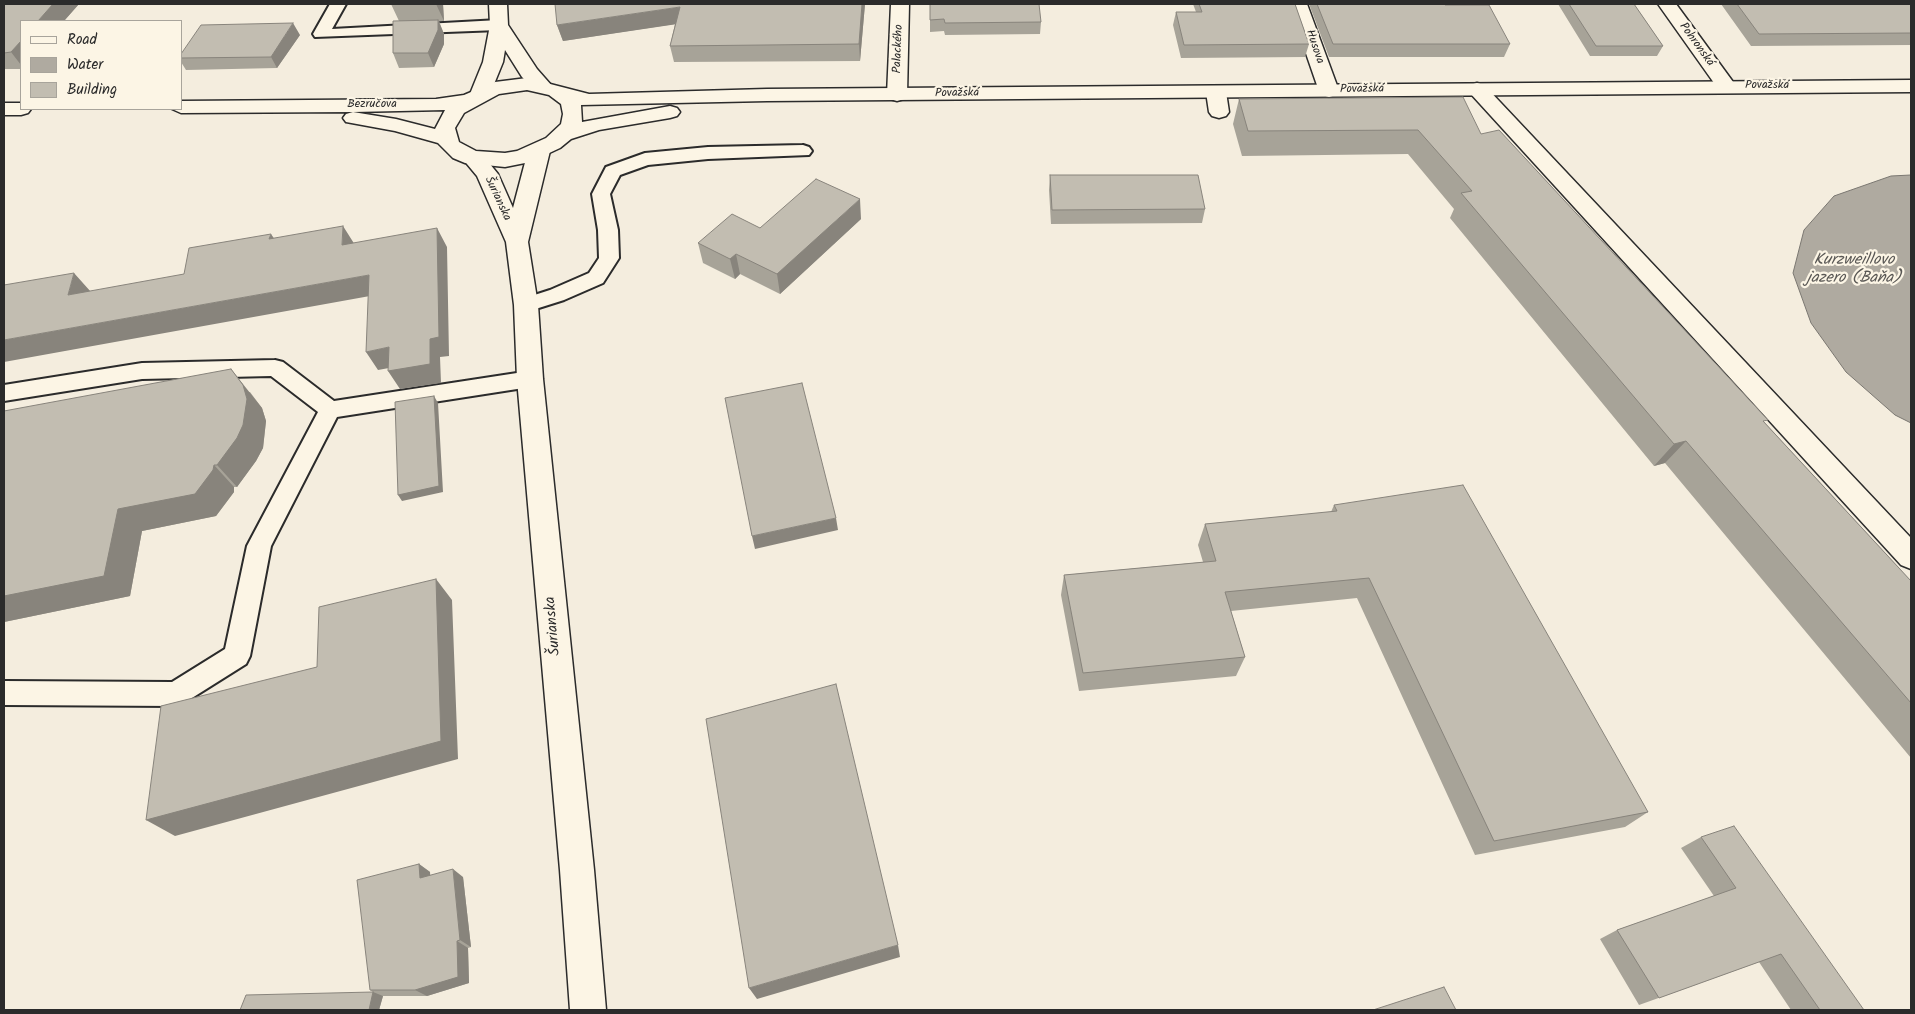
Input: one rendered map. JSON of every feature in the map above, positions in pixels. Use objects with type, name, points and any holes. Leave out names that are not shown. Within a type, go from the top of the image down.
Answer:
[{"type":"main road","points":[[446,138],[445,128],[449,119],[473,97],[493,62],[499,25],[498,4]]},
{"type":"main road","name":"Palackého","points":[[897,95],[900,4]]},
{"type":"main road","name":"Husova","points":[[1298,4],[1329,90]]},
{"type":"main road","name":"Pohronská","points":[[1667,4],[1726,86]]},
{"type":"main road","points":[[499,25],[529,73],[542,86]]},
{"type":"main road","name":"Bezručova","points":[[182,107],[436,105],[473,97],[510,85],[542,86],[565,96]]},
{"type":"main road","name":"Považská","points":[[565,96],[589,100],[722,96],[1726,86],[1911,86]]},
{"type":"main road","points":[[1477,89],[1911,557]]},
{"type":"main road","points":[[1216,92],[1220,112]]},
{"type":"main road","points":[[564,134],[571,124],[573,114],[571,104],[565,96]]},
{"type":"main road","name":"Považská","points":[[564,134],[596,124],[632,118],[812,96]]},
{"type":"main road","name":"Bezručova","points":[[278,105],[396,125],[446,138],[456,150],[473,158],[504,160],[539,151],[564,134]]},
{"type":"main road","points":[[4,109],[20,109]]},
{"type":"main road","name":"Šurianska","points":[[517,242],[528,190],[539,151]]},
{"type":"main road","name":"Šurianska","points":[[473,158],[486,174],[517,242],[526,305],[530,379],[576,861],[588,1010]]},
{"type":"lane","points":[[338,4],[321,34],[499,25]]},
{"type":"lane","points":[[526,305],[558,295],[596,278],[609,258],[608,230],[601,194],[614,171],[645,158],[708,153],[803,151]]},
{"type":"lane","points":[[4,393],[142,371],[275,368],[330,410],[530,379]]},
{"type":"lane","points":[[4,693],[175,694],[237,656],[259,546],[330,410]]},
{"type":"water","name":"Kurzweillovo jazero (Baňa)","points":[[1911,175],[1911,423],[1895,415],[1846,372],[1811,323],[1793,273],[1804,230],[1834,196],[1891,176]]},
{"type":"building","points":[[4,4],[53,4],[39,20],[20,20],[20,42],[11,52],[4,53]]},
{"type":"building","points":[[555,4],[862,4],[859,44],[670,46],[680,7],[557,25]]},
{"type":"building","points":[[930,4],[1039,4],[1041,22],[945,23],[944,19],[930,20]]},
{"type":"building","points":[[1199,4],[1295,4],[1309,44],[1184,45],[1176,12],[1202,12]]},
{"type":"building","points":[[1317,4],[1489,5],[1510,44],[1333,44]]},
{"type":"building","points":[[1569,4],[1634,4],[1663,46],[1596,46]]},
{"type":"building","points":[[1737,4],[1911,4],[1911,33],[1759,34]]},
{"type":"building","points":[[438,20],[438,30],[428,53],[393,53],[393,21]]},
{"type":"building","points":[[293,23],[271,57],[182,58],[182,53],[201,25]]},
{"type":"building","points":[[1463,97],[1481,134],[1499,130],[1768,420],[1763,421],[1911,581],[1911,703],[1686,441],[1674,444],[1461,193],[1472,191],[1418,130],[1248,131],[1239,99]]},
{"type":"building","points":[[1050,175],[1198,175],[1205,209],[1052,210]]},
{"type":"building","points":[[816,179],[860,199],[777,274],[736,254],[730,259],[698,243],[732,214],[760,228]]},
{"type":"building","points":[[343,226],[342,245],[437,228],[439,337],[430,339],[430,364],[388,371],[389,347],[366,352],[369,275],[4,340],[4,285],[74,273],[68,295],[184,274],[189,248],[271,234],[269,239]]},
{"type":"building","points":[[231,369],[243,385],[247,399],[243,425],[237,438],[217,465],[214,465],[213,470],[195,494],[118,509],[104,576],[4,596],[4,411]]},
{"type":"building","points":[[802,383],[836,518],[752,536],[725,398]]},
{"type":"building","points":[[434,396],[439,486],[398,495],[395,402]]},
{"type":"building","points":[[1463,485],[1648,812],[1494,841],[1369,578],[1225,592],[1245,657],[1083,673],[1064,575],[1216,561],[1205,524],[1337,511],[1334,505]]},
{"type":"building","points":[[436,579],[441,741],[146,820],[161,706],[317,667],[319,607]]},
{"type":"building","points":[[836,684],[898,945],[749,988],[706,719]]},
{"type":"building","points":[[1734,826],[1864,1010],[1820,1010],[1781,954],[1659,998],[1617,930],[1736,888],[1701,837]]},
{"type":"building","points":[[419,864],[420,878],[453,869],[460,940],[457,941],[458,977],[415,990],[370,990],[357,880]]},
{"type":"building","points":[[1444,987],[1456,1010],[1373,1010]]},
{"type":"building","points":[[373,992],[369,1010],[240,1010],[246,995]]}]
